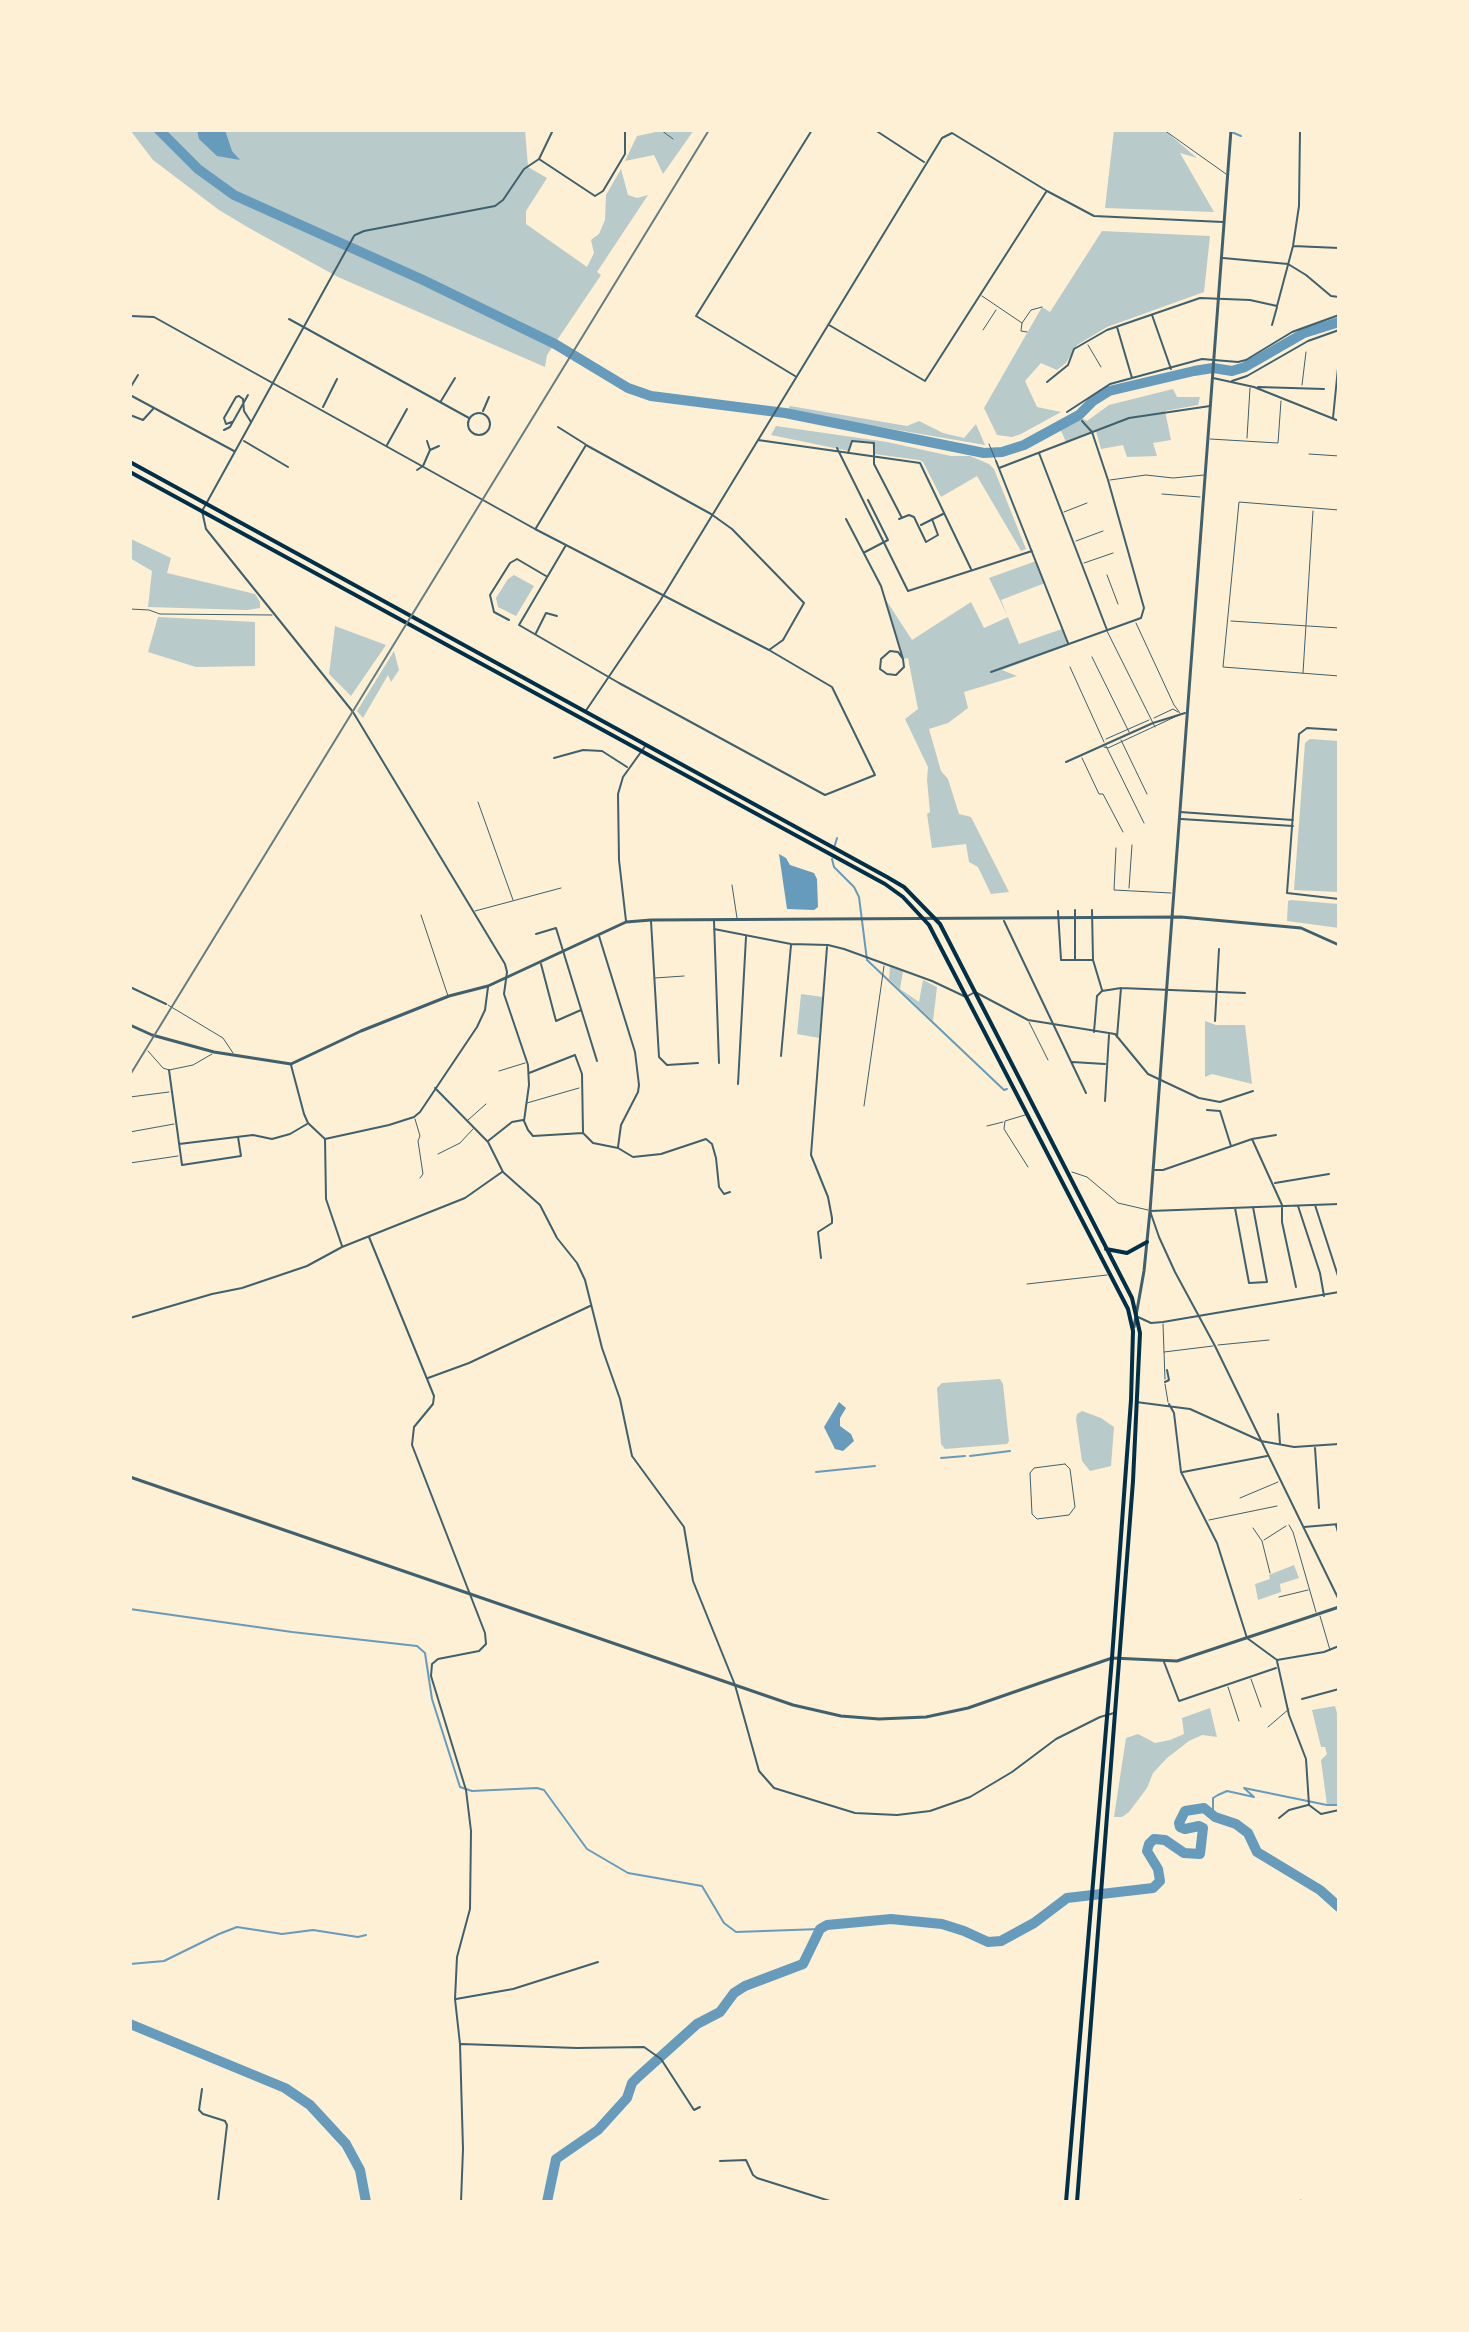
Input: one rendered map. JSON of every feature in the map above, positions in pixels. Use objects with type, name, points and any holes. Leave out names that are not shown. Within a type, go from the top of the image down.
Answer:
[{"type":"main road","points":[[130,462],[904,887],[935,919],[975,992],[1132,1298],[1140,1333],[1120,1659],[1077,2202]]},
{"type":"main road","points":[[130,472],[885,884],[924,919],[1128,1309],[1133,1331],[1131,1400],[1112,1658],[1066,2202]]},
{"type":"main road","points":[[1106,1249],[1127,1253],[1147,1242]]},
{"type":"street","points":[[553,130],[539,159],[523,170],[503,200],[495,206],[361,231],[354,236],[202,511],[206,529],[353,712],[505,964],[504,994],[529,1073],[524,1121],[533,1136],[583,1133]]},
{"type":"street","points":[[539,159],[595,196],[599,195],[625,154],[625,130]]},
{"type":"street","points":[[796,377],[696,316],[812,130]]},
{"type":"street","points":[[875,130],[925,163]]},
{"type":"street","points":[[1133,1331],[1150,1211],[1231,130]]},
{"type":"street","points":[[1290,130],[1311,130]]},
{"type":"street","points":[[1272,325],[1293,246],[1299,206],[1300,130]]},
{"type":"street","points":[[581,719],[662,597],[942,138],[952,133],[1094,216],[1225,222]]},
{"type":"street","points":[[829,325],[925,381],[1047,191]]},
{"type":"street","points":[[1293,246],[1339,248]]},
{"type":"street","points":[[1222,258],[1288,264],[1331,296],[1339,297]]},
{"type":"street","points":[[1047,382],[1068,365],[1074,349],[1086,342],[1117,326],[1200,298],[1218,297],[1277,306]]},
{"type":"street","points":[[1152,314],[1171,369]]},
{"type":"street","points":[[1067,412],[1110,384],[1202,359],[1246,360],[1292,332],[1339,315]]},
{"type":"street","points":[[130,316],[154,317],[274,381],[535,529],[566,545],[662,597],[769,650],[832,687],[875,775],[825,795],[519,625],[566,545]]},
{"type":"street","points":[[289,319],[469,418]]},
{"type":"street","points":[[1117,326],[1132,378]]},
{"type":"street","points":[[1227,381],[1247,376],[1297,347],[1339,330]]},
{"type":"street","points":[[1333,419],[1339,358]]},
{"type":"street","points":[[130,388],[138,375]]},
{"type":"street","points":[[1212,377],[1252,386],[1324,389]]},
{"type":"street","points":[[440,402],[455,378]]},
{"type":"street","points":[[322,409],[337,379]]},
{"type":"street","points":[[1252,386],[1339,421]]},
{"type":"street","points":[[130,395],[236,452]]},
{"type":"street","points":[[224,430],[248,395]]},
{"type":"street","points":[[232,422],[227,424],[224,420],[236,397],[241,397],[251,423]]},
{"type":"street","points":[[482,413],[489,397]]},
{"type":"street","points":[[999,468],[1129,418],[1210,406]]},
{"type":"street","points":[[130,415],[143,420],[154,408]]},
{"type":"street","points":[[387,445],[407,409]]},
{"type":"street","points":[[475,413],[482,413],[488,417],[490,424],[484,433],[477,435],[471,431],[469,418],[475,413]]},
{"type":"street","points":[[991,672],[1141,618],[1144,608],[1108,480],[1092,432],[1082,421]]},
{"type":"street","points":[[558,427],[732,529],[804,603],[783,640],[769,650]]},
{"type":"street","points":[[242,439],[288,467]]},
{"type":"street","points":[[756,440],[920,463],[972,570]]},
{"type":"street","points":[[848,454],[850,443],[858,440],[874,443],[874,464],[901,519],[912,515],[924,540],[930,541],[938,535],[932,519]]},
{"type":"street","points":[[417,470],[423,466],[430,450],[427,441]]},
{"type":"street","points":[[535,529],[586,445]]},
{"type":"street","points":[[430,450],[439,446]]},
{"type":"street","points":[[837,448],[908,591],[1032,551]]},
{"type":"street","points":[[1039,453],[1107,631]]},
{"type":"street","points":[[996,461],[1069,645]]},
{"type":"street","points":[[864,553],[888,540],[868,500]]},
{"type":"street","points":[[918,526],[945,513]]},
{"type":"street","points":[[846,519],[881,586],[903,659],[904,667],[896,675],[880,669],[881,659],[890,651],[898,652],[903,659]]},
{"type":"street","points":[[509,620],[494,612],[490,595],[510,563],[517,559],[547,577]]},
{"type":"street","points":[[535,634],[546,613],[557,616]]},
{"type":"street","points":[[1066,762],[1186,713]]},
{"type":"street","points":[[1339,730],[1307,728],[1300,731],[1287,893],[1339,899]]},
{"type":"street","points":[[626,922],[619,860],[619,787],[628,767],[646,745]]},
{"type":"street","points":[[554,758],[583,750],[602,751],[628,767]]},
{"type":"street","points":[[1180,812],[1294,820]]},
{"type":"street","points":[[1180,819],[1293,826]]},
{"type":"street","points":[[1075,910],[1075,960]]},
{"type":"street","points":[[1092,910],[1093,960],[1102,991]]},
{"type":"street","points":[[130,1025],[152,1035],[214,1052],[291,1064],[361,1031],[449,996],[488,986],[626,922],[651,920],[935,919],[1058,913],[1172,917],[1292,926],[1339,945]]},
{"type":"street","points":[[1058,913],[1061,960],[1093,960]]},
{"type":"street","points":[[1003,917],[1086,1093]]},
{"type":"street","points":[[651,920],[659,1057],[667,1065],[698,1063]]},
{"type":"street","points":[[714,920],[719,1063]]},
{"type":"street","points":[[536,934],[556,928],[597,1061]]},
{"type":"street","points":[[714,929],[791,944],[828,945],[869,957],[966,997],[975,992],[1028,1020],[1109,1033],[1117,1038],[1140,1067],[1160,1082],[1210,1101],[1220,1102],[1253,1091]]},
{"type":"street","points":[[598,934],[635,1052],[639,1085],[621,1125],[618,1148]]},
{"type":"street","points":[[738,1084],[746,935]]},
{"type":"street","points":[[781,1056],[791,944]]},
{"type":"street","points":[[821,1258],[818,1232],[832,1223],[832,1218],[828,1197],[811,1155],[828,945]]},
{"type":"street","points":[[1215,1021],[1219,949]]},
{"type":"street","points":[[540,963],[556,1021],[581,1010]]},
{"type":"street","points":[[325,1139],[414,1117],[420,1112],[477,1027],[485,1010],[488,986]]},
{"type":"street","points":[[130,987],[166,1004]]},
{"type":"street","points":[[1094,1032],[1097,996],[1102,991],[1121,988],[1245,993]]},
{"type":"street","points":[[1117,1038],[1121,988]]},
{"type":"street","points":[[1105,1101],[1109,1033]]},
{"type":"street","points":[[529,1073],[575,1055],[582,1074],[583,1133],[593,1143],[618,1148],[633,1157],[661,1154],[706,1139],[712,1144],[721,1191],[724,1194],[730,1192]]},
{"type":"street","points":[[1072,1062],[1106,1064]]},
{"type":"street","points":[[291,1064],[308,1123],[325,1139],[326,1199],[342,1247]]},
{"type":"street","points":[[169,1070],[182,1165],[241,1156],[238,1137]]},
{"type":"street","points":[[435,1088],[488,1142],[503,1172],[540,1205],[557,1238],[581,1272],[620,1399],[632,1456],[684,1527],[693,1581],[735,1685],[759,1771],[774,1788],[855,1813],[919,1814],[970,1797],[1012,1772],[1056,1739],[1115,1713]]},
{"type":"street","points":[[1207,1110],[1220,1111],[1231,1146]]},
{"type":"street","points":[[488,1142],[512,1122],[524,1121]]},
{"type":"street","points":[[179,1144],[253,1135],[272,1139],[290,1134],[308,1123]]},
{"type":"street","points":[[1153,1171],[1252,1139],[1276,1135]]},
{"type":"street","points":[[1252,1139],[1282,1205],[1282,1222],[1296,1287]]},
{"type":"street","points":[[130,1318],[242,1288],[307,1266],[342,1247],[465,1198],[503,1172]]},
{"type":"street","points":[[1272,1183],[1329,1174]]},
{"type":"street","points":[[1315,1204],[1339,1279]]},
{"type":"street","points":[[1150,1211],[1339,1204]]},
{"type":"street","points":[[1298,1205],[1320,1273],[1324,1296]]},
{"type":"street","points":[[1235,1207],[1249,1283],[1267,1282],[1253,1206]]},
{"type":"street","points":[[1150,1211],[1175,1272],[1215,1346],[1339,1600]]},
{"type":"street","points":[[369,1237],[414,1344],[434,1401],[414,1427],[412,1445],[485,1633],[486,1644],[479,1651],[438,1659],[432,1664],[431,1676],[466,1790],[471,1831],[470,1909],[457,1957],[455,1999],[460,2044],[461,2202]]},
{"type":"street","points":[[1137,1317],[1151,1323],[1163,1322],[1339,1292]]},
{"type":"street","points":[[427,1379],[469,1363],[591,1306]]},
{"type":"street","points":[[1165,1382],[1169,1379],[1167,1370]]},
{"type":"street","points":[[1131,1400],[1190,1409],[1261,1441],[1294,1447],[1339,1444]]},
{"type":"street","points":[[1169,1404],[1174,1413],[1181,1472],[1217,1543],[1247,1638],[1277,1660],[1339,1646]]},
{"type":"street","points":[[1278,1414],[1280,1444]]},
{"type":"street","points":[[1315,1447],[1319,1508]]},
{"type":"street","points":[[1181,1472],[1268,1456]]},
{"type":"street","points":[[130,1477],[793,1705],[841,1716],[879,1719],[926,1717],[968,1708],[1112,1658],[1177,1661],[1339,1607]]},
{"type":"street","points":[[1303,1527],[1337,1524],[1339,1536]]},
{"type":"street","points":[[1277,1660],[1289,1715],[1306,1759],[1309,1805],[1321,1814],[1339,1810]]},
{"type":"street","points":[[1164,1662],[1179,1701],[1277,1668]]},
{"type":"street","points":[[1302,1699],[1339,1689]]},
{"type":"street","points":[[1279,1818],[1289,1810],[1309,1805]]},
{"type":"street","points":[[455,1999],[513,1989],[598,1962]]},
{"type":"street","points":[[460,2044],[644,2047],[661,2059],[694,2110],[700,2107]]},
{"type":"street","points":[[202,2089],[199,2110],[225,2121],[227,2125],[218,2202]]},
{"type":"street","points":[[720,2161],[746,2160],[757,2178],[833,2202]]},
{"type":"lane","points":[[661,130],[673,139]]},
{"type":"lane","points":[[1164,130],[1228,176]]},
{"type":"lane","points":[[980,295],[1022,323]]},
{"type":"lane","points":[[983,330],[997,307]]},
{"type":"lane","points":[[1027,332],[1021,331],[1022,323],[1031,310],[1042,307]]},
{"type":"lane","points":[[1086,342],[1101,367]]},
{"type":"lane","points":[[1302,388],[1306,352]]},
{"type":"lane","points":[[1247,441],[1252,386]]},
{"type":"lane","points":[[1207,438],[1278,443],[1281,397]]},
{"type":"lane","points":[[989,444],[996,461]]},
{"type":"lane","points":[[1309,454],[1339,456]]},
{"type":"lane","points":[[1108,480],[1146,475],[1154,478],[1204,475]]},
{"type":"lane","points":[[1162,494],[1202,497]]},
{"type":"lane","points":[[1339,510],[1239,502],[1223,667],[1339,676]]},
{"type":"lane","points":[[1061,513],[1087,503]]},
{"type":"lane","points":[[1303,673],[1313,508]]},
{"type":"lane","points":[[1074,542],[1103,531]]},
{"type":"lane","points":[[1082,564],[1113,553]]},
{"type":"lane","points":[[1107,575],[1118,604]]},
{"type":"lane","points":[[130,609],[160,614],[274,615]]},
{"type":"lane","points":[[1134,621],[1180,713]]},
{"type":"lane","points":[[1228,621],[1339,628]]},
{"type":"lane","points":[[1107,631],[1154,725]]},
{"type":"lane","points":[[1092,657],[1131,736]]},
{"type":"lane","points":[[1070,667],[1144,823]]},
{"type":"lane","points":[[1101,746],[1103,740],[1173,709],[1180,713]]},
{"type":"lane","points":[[1118,734],[1147,794]]},
{"type":"lane","points":[[1081,755],[1099,794],[1103,794],[1123,832]]},
{"type":"lane","points":[[478,802],[513,900]]},
{"type":"lane","points":[[1129,891],[1132,845]]},
{"type":"lane","points":[[1116,848],[1114,890],[1174,893]]},
{"type":"lane","points":[[732,885],[737,920]]},
{"type":"lane","points":[[473,912],[561,888]]},
{"type":"lane","points":[[421,915],[449,996]]},
{"type":"lane","points":[[864,1106],[884,963]]},
{"type":"lane","points":[[654,978],[684,976]]},
{"type":"lane","points":[[166,1004],[223,1038],[235,1055]]},
{"type":"lane","points":[[1028,1020],[1048,1060]]},
{"type":"lane","points":[[148,1051],[163,1068],[169,1070],[204,1060],[214,1052]]},
{"type":"lane","points":[[499,1071],[527,1062]]},
{"type":"lane","points":[[527,1103],[581,1087]]},
{"type":"lane","points":[[130,1097],[172,1092]]},
{"type":"lane","points":[[468,1120],[486,1104]]},
{"type":"lane","points":[[987,1126],[1028,1114]]},
{"type":"lane","points":[[414,1117],[420,1136],[418,1148],[423,1174],[420,1178]]},
{"type":"lane","points":[[1005,1121],[1004,1129],[1028,1167]]},
{"type":"lane","points":[[130,1132],[176,1123]]},
{"type":"lane","points":[[438,1154],[460,1143],[474,1127]]},
{"type":"lane","points":[[130,1163],[180,1155]]},
{"type":"lane","points":[[1060,1176],[1072,1172],[1087,1177],[1118,1203],[1150,1211]]},
{"type":"lane","points":[[1027,1284],[1109,1274]]},
{"type":"lane","points":[[1163,1322],[1165,1396],[1169,1404]]},
{"type":"lane","points":[[1164,1352],[1269,1340]]},
{"type":"lane","points":[[1068,1466],[1074,1503],[1075,1507],[1069,1515],[1040,1520],[1034,1517],[1032,1470],[1068,1466]]},
{"type":"lane","points":[[1240,1498],[1281,1481]]},
{"type":"lane","points":[[1206,1520],[1277,1506]]},
{"type":"lane","points":[[1262,1541],[1289,1525],[1330,1650]]},
{"type":"lane","points":[[1253,1528],[1262,1541],[1270,1573]]},
{"type":"lane","points":[[1279,1597],[1310,1589]]},
{"type":"lane","points":[[1251,1677],[1261,1707]]},
{"type":"lane","points":[[1228,1684],[1239,1721]]},
{"type":"lane","points":[[1268,1727],[1289,1709]]},
{"type":"shaded area","points":[[130,130],[525,130],[528,167],[547,178],[526,211],[526,224],[587,267],[594,253],[591,240],[599,234],[605,220],[606,195],[621,169],[628,195],[637,198],[648,195],[597,272],[601,275],[547,355],[545,367],[338,277],[249,228],[219,210],[153,160]]},
{"type":"shaded area","points":[[665,130],[694,130],[663,174],[654,155],[625,161],[637,136]]},
{"type":"shaded area","points":[[1114,130],[1164,130],[1197,158],[1180,153],[1214,212],[1105,208]]},
{"type":"shaded area","points":[[1102,231],[1210,236],[1204,292],[1107,327],[1077,345],[1066,363],[1057,370],[1041,363],[1025,381],[1037,407],[1061,412],[1021,434],[1012,437],[997,435],[984,408],[1042,307],[1050,312]]},
{"type":"shaded area","points":[[1173,389],[1177,397],[1200,397],[1198,405],[1165,411],[1171,440],[1153,443],[1157,456],[1127,457],[1123,445],[1101,449],[1096,431],[1066,442],[1058,424],[1074,413],[1087,421],[1109,405]]},
{"type":"shaded area","points":[[790,406],[907,426],[919,421],[943,433],[964,438],[976,424],[985,445],[787,411]]},
{"type":"shaded area","points":[[776,426],[887,442],[951,456],[970,456],[989,464],[994,469],[1026,549],[1021,551],[977,476],[941,497],[923,462],[919,460],[874,454],[872,442],[853,441],[849,451],[771,435]]},
{"type":"shaded area","points":[[131,539],[171,558],[167,573],[255,594],[260,608],[148,607],[152,571],[130,558]]},
{"type":"shaded area","points":[[1036,561],[1045,583],[1001,600],[1008,616],[989,578]]},
{"type":"shaded area","points":[[514,575],[534,586],[516,616],[498,607],[496,598]]},
{"type":"shaded area","points":[[886,600],[912,640],[971,602],[984,628],[1008,617],[1019,644],[1062,629],[1069,645],[1002,670],[1017,676],[964,692],[968,708],[948,723],[929,729],[941,771],[948,779],[959,814],[971,817],[1009,892],[991,894],[978,867],[969,862],[966,844],[932,848],[927,814],[930,812],[928,767],[905,719],[918,709],[908,658],[903,659]]},
{"type":"shaded area","points":[[158,617],[255,622],[255,666],[196,667],[148,652]]},
{"type":"shaded area","points":[[335,626],[386,645],[351,696],[329,674]]},
{"type":"shaded area","points":[[394,651],[399,670],[391,682],[388,675],[363,718],[357,711]]},
{"type":"shaded area","points":[[1310,739],[1339,741],[1339,892],[1294,890],[1305,743]]},
{"type":"shaded area","points":[[1288,901],[1339,904],[1339,928],[1287,921]]},
{"type":"shaded area","points":[[890,967],[903,971],[900,989],[919,1002],[923,980],[937,987],[933,1021],[889,979]]},
{"type":"shaded area","points":[[801,994],[823,997],[819,1038],[797,1034]]},
{"type":"shaded area","points":[[1205,1021],[1216,1025],[1245,1025],[1252,1084],[1212,1074],[1205,1077]]},
{"type":"shaded area","points":[[1000,1379],[1003,1384],[1007,1444],[945,1449],[941,1444],[937,1388],[942,1383]]},
{"type":"shaded area","points":[[1082,1411],[1114,1427],[1111,1466],[1090,1471],[1082,1461],[1076,1419]]},
{"type":"shaded area","points":[[1294,1565],[1299,1578],[1280,1584],[1281,1592],[1258,1600],[1255,1584]]},
{"type":"shaded area","points":[[1335,1706],[1339,1720],[1339,1805],[1336,1806],[1327,1805],[1321,1760],[1327,1754],[1325,1747],[1321,1747],[1312,1710]]},
{"type":"shaded area","points":[[1210,1708],[1217,1737],[1202,1735],[1167,1758],[1153,1773],[1147,1788],[1129,1812],[1122,1817],[1114,1817],[1126,1738],[1138,1734],[1155,1743],[1170,1740],[1184,1734],[1182,1718]]},
{"type":"water","points":[[197,130],[225,130],[232,151],[240,160],[217,156],[199,139]]},
{"type":"water","points":[[779,854],[790,865],[814,873],[818,907],[814,910],[787,909]]},
{"type":"water","points":[[839,1402],[846,1408],[840,1418],[840,1426],[851,1434],[854,1441],[843,1451],[835,1449],[824,1427]]},
{"type":"waterway","points":[[159,130],[198,169],[234,195],[423,280],[555,344],[628,388],[651,396],[785,413],[984,453],[1002,452],[1024,445],[1079,415],[1109,391],[1194,371],[1213,368],[1232,371],[1245,367],[1304,333],[1339,322]]},
{"type":"waterway","points":[[1227,130],[1241,136]]},
{"type":"waterway","points":[[834,848],[837,838]]},
{"type":"waterway","points":[[832,859],[834,867],[854,887],[859,897],[867,960],[1004,1090],[1007,1089]]},
{"type":"waterway","points":[[970,1456],[1010,1451]]},
{"type":"waterway","points":[[941,1458],[965,1456]]},
{"type":"waterway","points":[[816,1472],[875,1466]]},
{"type":"waterway","points":[[130,1609],[417,1646],[425,1653],[432,1699],[460,1787],[472,1791],[544,1790],[587,1849],[628,1873],[702,1886],[724,1923],[736,1932],[820,1929]]},
{"type":"waterway","points":[[1213,1815],[1213,1798],[1227,1791],[1254,1797],[1244,1788],[1339,1805]]},
{"type":"waterway","points":[[547,2202],[556,2159],[598,2130],[627,2098],[632,2083],[638,2077],[697,2024],[720,2012],[734,1993],[803,1964],[820,1929],[827,1925],[891,1919],[942,1924],[988,1942],[1001,1941],[1034,1923],[1067,1898],[1153,1888],[1160,1881],[1158,1869],[1147,1851],[1149,1844],[1154,1839],[1165,1840],[1184,1853],[1200,1854],[1203,1828],[1185,1829],[1179,1823],[1185,1811],[1204,1808],[1215,1817],[1236,1824],[1248,1833],[1257,1852],[1320,1890],[1339,1907]]},
{"type":"waterway","points":[[130,1964],[164,1961],[237,1927],[282,1934],[313,1930],[358,1937],[366,1935]]},
{"type":"waterway","points":[[130,2024],[285,2088],[310,2105],[346,2144],[360,2170],[366,2202]]},
{"type":"railway","points":[[130,1075],[709,130]]}]
